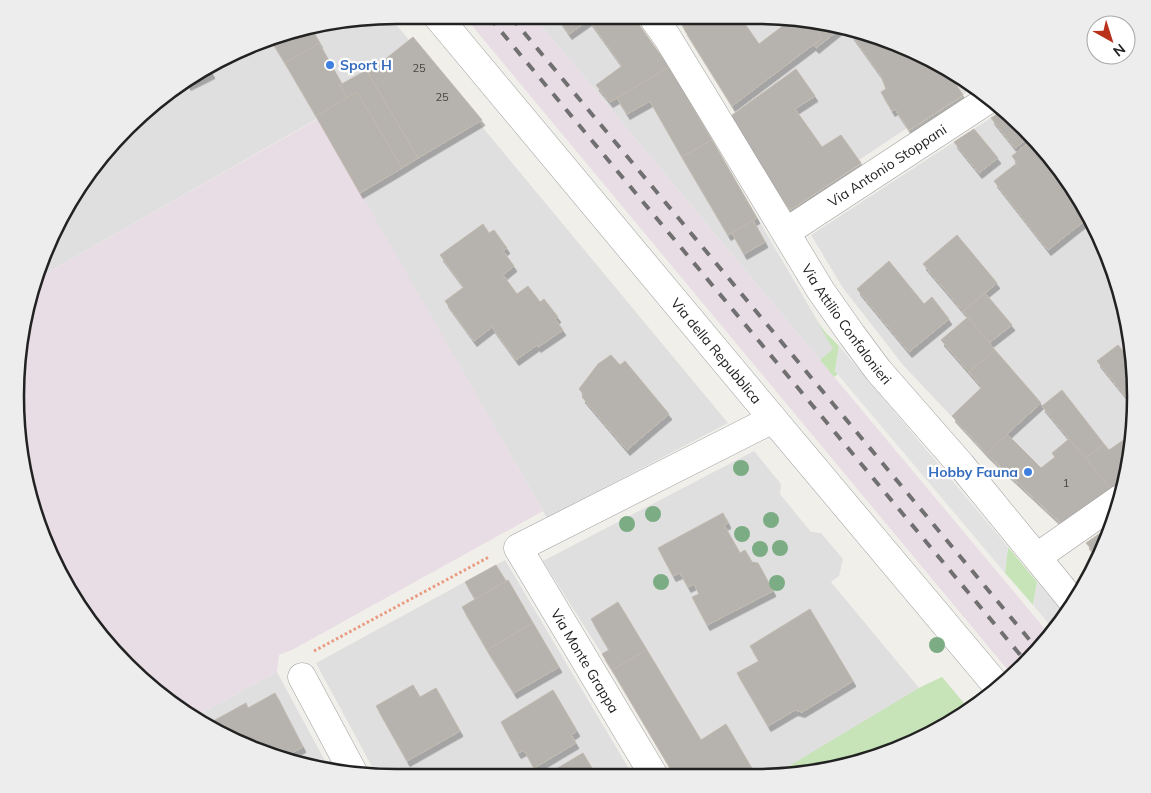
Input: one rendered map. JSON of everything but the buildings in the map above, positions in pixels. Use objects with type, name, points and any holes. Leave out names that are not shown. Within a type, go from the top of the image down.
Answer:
[{"type":"street","name":"Via della Repubblica","points":[[445,24],[994,682]]},
{"type":"street","name":"Via Attilio Confalonieri","points":[[658,24],[821,291],[852,335],[878,370],[961,466],[1069,596]]},
{"type":"street","name":"Via Antonio Stoppani","points":[[786,232],[983,102]]},
{"type":"street","points":[[518,548],[773,419]]},
{"type":"street","points":[[1037,557],[1111,506]]},
{"type":"street","name":"Via Monte Grappa","points":[[518,548],[650,769]]},
{"type":"street","points":[[302,677],[350,766]]},
{"type":"path","points":[[302,677],[302,667],[306,658],[315,651],[485,558],[518,548]]},
{"type":"shaded area","points":[[396,24],[409,40],[413,37],[482,120],[479,123],[728,423],[547,518],[317,119],[45,274],[62,232],[87,189],[101,170],[116,151],[151,116],[189,87],[232,62],[300,36],[348,27]]},
{"type":"shaded area","points":[[471,24],[540,24],[1045,629],[1008,670]]},
{"type":"shaded area","points":[[540,24],[639,24],[669,67],[834,349],[820,360]]},
{"type":"shaded area","points":[[682,24],[779,25],[803,27],[851,36],[919,62],[968,91],[859,160],[861,163],[790,210],[728,118],[736,112]]},
{"type":"shaded area","points":[[997,114],[1000,116],[1035,151],[1064,189],[1089,232],[1115,300],[1124,348],[1127,396],[1124,445],[1116,490],[1064,526],[987,454],[903,365],[843,288],[811,235]]},
{"type":"shaded area","points":[[318,119],[543,511],[292,650],[279,655],[277,672],[201,713],[151,677],[116,642],[87,604],[62,561],[52,539],[36,493],[31,469],[27,445],[24,396],[27,348],[31,324],[36,300],[45,274]]},
{"type":"shaded area","points":[[839,346],[1008,547],[1005,573],[835,371]]},
{"type":"shaded area","points":[[754,451],[781,484],[780,494],[811,532],[821,533],[843,559],[839,576],[831,582],[919,688],[942,677],[965,704],[919,731],[851,757],[803,766],[779,768],[671,769],[602,654],[543,561]]},
{"type":"shaded area","points":[[505,560],[629,769],[373,768],[316,663]]},
{"type":"shaded area","points":[[1037,582],[1060,609],[1049,624],[1033,605]]},
{"type":"shaded area","points":[[277,672],[326,762],[300,757],[254,741],[201,713]]},
{"type":"green space","points":[[817,321],[839,346],[835,371],[838,374],[834,377],[820,360],[833,349]]},
{"type":"green space","points":[[1008,547],[1037,582],[1033,605],[1005,573]]},
{"type":"green space","points":[[942,677],[965,704],[941,719],[897,741],[851,757],[787,767],[919,688]]},
{"type":"railway","points":[[495,24],[1021,656]]},
{"type":"railway","points":[[517,24],[1033,644]]},
{"type":"place","name":"Sport H","points":[[330,65]]},
{"type":"place","name":"Hobby Fauna","points":[[1028,472]]}]
